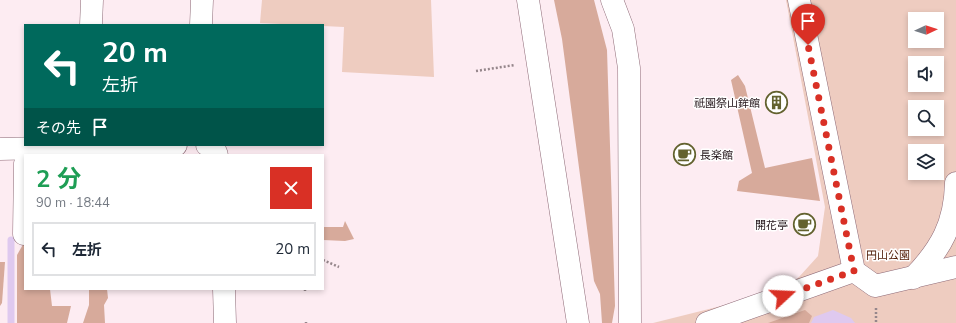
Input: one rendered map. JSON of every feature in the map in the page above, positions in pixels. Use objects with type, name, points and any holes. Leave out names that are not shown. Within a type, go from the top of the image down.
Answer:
[{"type":"street","points":[[91,24],[92,0]]},
{"type":"street","points":[[201,24],[202,0]]},
{"type":"street","points":[[528,0],[578,323]]},
{"type":"street","points":[[612,0],[623,29],[629,68],[630,323]]},
{"type":"street","points":[[799,0],[854,271],[875,286],[956,268]]},
{"type":"street","points":[[38,154],[89,146]]},
{"type":"street","points":[[209,146],[215,150],[217,154]]},
{"type":"street","points":[[0,149],[24,156]]},
{"type":"street","points":[[913,278],[931,259],[944,238],[952,215],[956,183]]},
{"type":"street","points":[[707,323],[854,271]]},
{"type":"street","points":[[224,290],[225,323]]},
{"type":"path","points":[[476,71],[537,61]]},
{"type":"path","points":[[324,260],[339,267]]},
{"type":"green space","points":[[262,0],[431,0],[434,77],[342,72],[344,27],[324,26],[324,24],[260,23]]},
{"type":"green space","name":"円山公園","points":[[786,0],[956,0],[956,323],[653,323],[781,291],[799,277],[818,256],[825,207]]},
{"type":"shaded area","points":[[554,0],[594,0],[607,50],[615,306],[612,323],[602,323],[600,294],[594,281],[562,39]]},
{"type":"shaded area","points":[[738,75],[745,86],[765,168],[812,158],[820,201],[737,191],[739,181],[752,173],[731,80]]},
{"type":"shaded area","points":[[345,221],[354,239],[345,241],[324,240],[324,227],[343,227]]},
{"type":"shaded area","points":[[24,243],[24,290],[50,290],[52,306],[71,306],[67,323],[17,323],[17,255]]},
{"type":"shaded area","points":[[0,262],[5,262],[2,303],[0,306]]},
{"type":"shaded area","points":[[89,290],[107,290],[108,298],[104,305],[105,323],[83,323],[89,305]]},
{"type":"shaded area","points":[[805,310],[812,316],[809,323],[768,323]]},
{"type":"shaded area","points":[[833,310],[851,318],[855,323],[811,323],[814,317]]},
{"type":"waterway","points":[[11,240],[11,323]]},
{"type":"place","name":"祇園祭山鉾館","points":[[776,103]]},
{"type":"place","name":"長楽館","points":[[684,155]]},
{"type":"place","name":"開花亭","points":[[804,225]]},
{"type":"route","points":[[783,296],[854,271],[808,45]]}]
